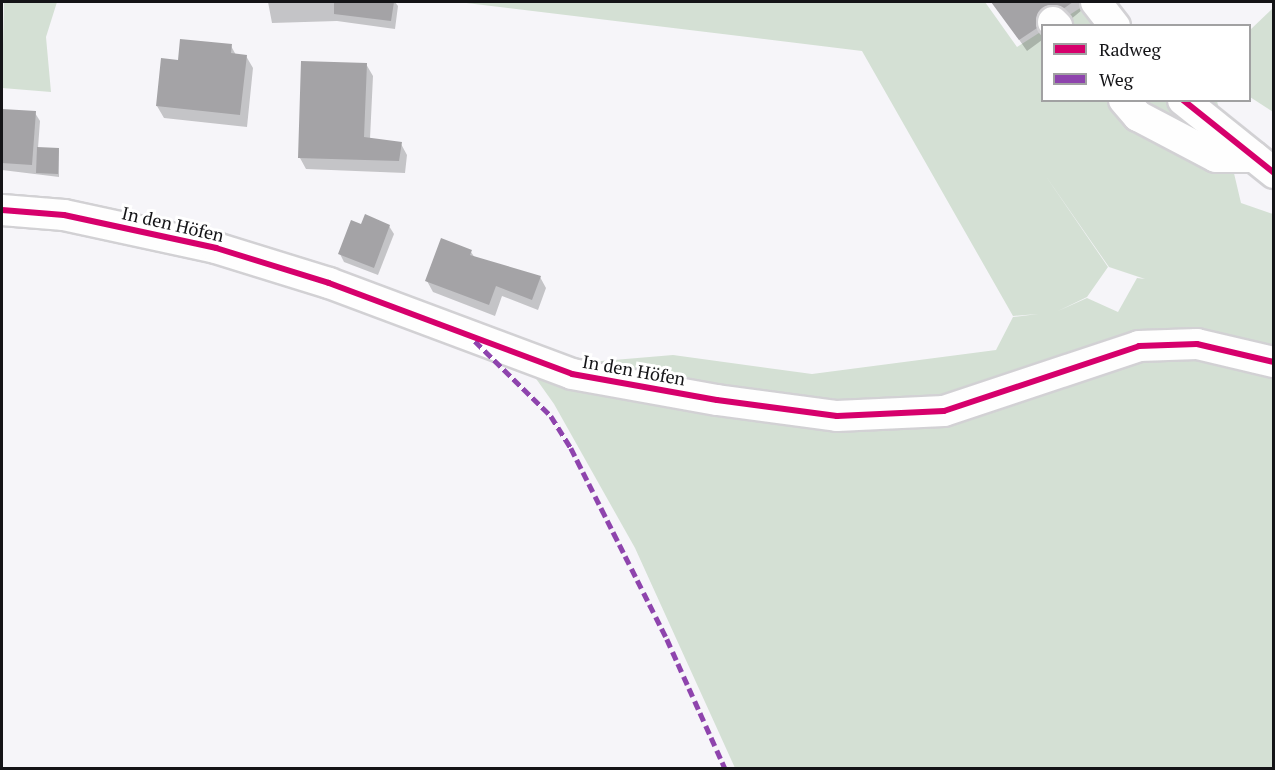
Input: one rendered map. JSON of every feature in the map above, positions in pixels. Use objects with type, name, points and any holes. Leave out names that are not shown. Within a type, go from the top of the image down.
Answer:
[{"type":"street","points":[[1096,2],[1113,24]]},
{"type":"street","points":[[1126,102],[1138,116],[1216,157],[1264,165]]},
{"type":"street","points":[[1185,102],[1264,165]]},
{"type":"street","name":"In den Höfen","points":[[2,210],[64,215],[216,248],[329,284],[572,374],[717,400],[837,416],[944,411],[1139,346],[1197,344],[1274,362]]},
{"type":"shaded area","points":[[4,2],[57,2],[46,37],[51,92],[2,88]]},
{"type":"shaded area","points":[[458,2],[985,2],[1017,47],[1041,32],[1041,102],[1217,102],[1241,203],[1273,214],[1273,768],[735,768],[635,548],[554,404],[532,373],[590,362],[673,355],[812,374],[996,350],[1013,317],[1038,314],[1013,316],[862,51]],"holes":[[[1045,175],[1109,267],[1145,279],[1137,278],[1118,312],[1087,298],[1058,311],[1087,297],[1108,267]]]},
{"type":"shaded area","points":[[1088,3],[1104,24],[1055,24]]},
{"type":"shaded area","points":[[1273,8],[1273,112],[1251,98],[1251,29]]},
{"type":"building","points":[[334,2],[394,2],[391,21],[334,14]]},
{"type":"building","points":[[991,2],[1073,2],[1063,9],[1049,5],[1041,9],[1037,28],[1019,40]]},
{"type":"building","points":[[180,39],[232,44],[231,53],[247,55],[240,115],[156,106],[161,58],[178,60]]},
{"type":"building","points":[[301,61],[367,63],[364,137],[402,142],[399,161],[298,158]]},
{"type":"building","points":[[2,109],[36,111],[32,165],[2,163]]},
{"type":"building","points":[[37,147],[59,148],[58,174],[36,173]]},
{"type":"building","points":[[365,214],[390,225],[374,268],[338,254],[351,220],[361,224]]},
{"type":"building","points":[[441,238],[472,250],[470,255],[541,276],[532,300],[496,286],[489,305],[425,281]]},
{"type":"marked path","points":[[475,341],[551,416],[571,448],[667,639],[725,768]]},
{"type":"cycle path","points":[[1185,102],[1274,173]]},
{"type":"cycle path","points":[[2,210],[64,215],[216,248],[329,283],[572,374],[717,400],[837,416],[944,411],[1139,346],[1197,344],[1274,362]]}]
